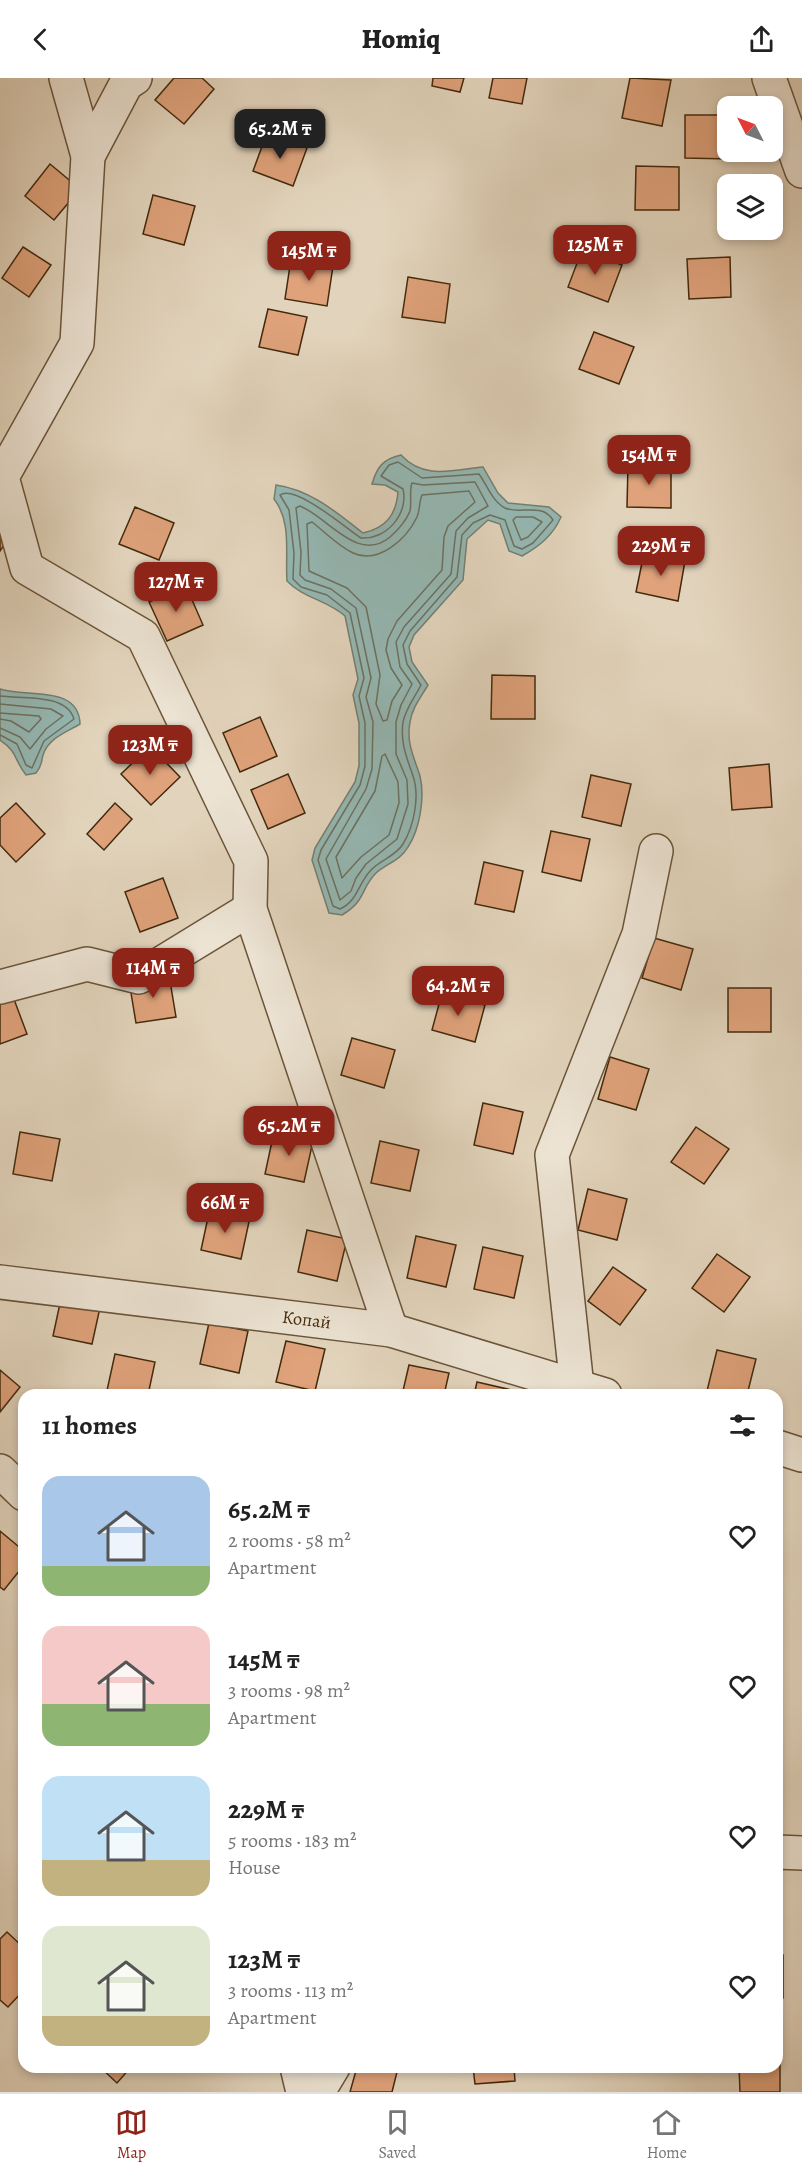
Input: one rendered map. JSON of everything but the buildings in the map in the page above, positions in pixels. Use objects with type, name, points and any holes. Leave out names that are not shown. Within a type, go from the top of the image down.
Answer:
[{"type":"street","points":[[66,78],[88,156],[77,343],[2,477],[27,567],[143,636],[251,861],[250,909],[391,1330]]},
{"type":"street","points":[[88,156],[126,84],[135,78]]},
{"type":"street","points":[[769,78],[802,171]]},
{"type":"street","points":[[586,1389],[552,1155],[639,934],[656,852]]},
{"type":"street","points":[[0,987],[87,964],[139,977],[250,909]]},
{"type":"street","name":"Копай","points":[[0,1282],[391,1330],[577,1389]]},
{"type":"street","points":[[783,1449],[802,1455]]},
{"type":"street","points":[[0,1471],[18,1488]]},
{"type":"street","points":[[783,1852],[802,1853]]},
{"type":"street","points":[[298,2073],[303,2092]]},
{"type":"street","points":[[318,2092],[329,2073]]},
{"type":"water","points":[[401,455],[410,463],[429,471],[483,467],[498,493],[508,503],[549,507],[561,517],[545,540],[522,556],[509,551],[500,524],[488,520],[467,539],[463,580],[414,635],[409,647],[412,662],[428,685],[413,712],[409,730],[411,750],[421,784],[422,803],[416,831],[405,851],[376,873],[356,904],[342,915],[329,913],[312,860],[315,848],[355,782],[359,766],[359,723],[353,695],[358,679],[345,616],[331,606],[293,587],[287,581],[287,538],[280,508],[274,499],[276,485],[289,488],[322,503],[363,533],[371,531],[384,524],[392,514],[398,492],[385,485],[372,484],[374,478],[385,461]]},
{"type":"water","points":[[0,689],[61,698],[71,703],[77,711],[80,724],[49,744],[36,773],[26,775],[13,752],[0,740]]}]
